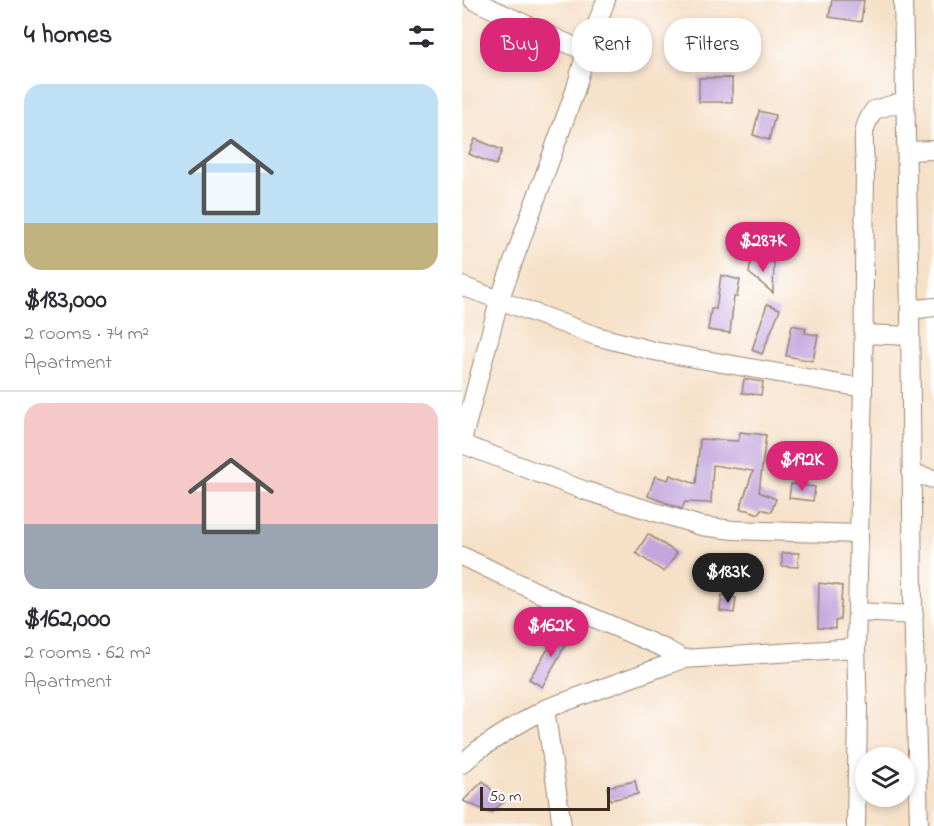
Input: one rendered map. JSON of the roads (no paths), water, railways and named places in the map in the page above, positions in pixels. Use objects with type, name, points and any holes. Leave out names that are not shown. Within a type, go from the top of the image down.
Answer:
[{"type":"street","points":[[472,0],[572,46]]},
{"type":"street","points":[[599,18],[606,0]]},
{"type":"street","points":[[903,0],[919,826]]},
{"type":"street","points":[[580,72],[499,301],[462,442],[583,490],[700,526],[733,530],[859,534]]},
{"type":"street","points":[[856,826],[858,712],[856,648],[864,334],[864,130],[874,110],[905,101]]},
{"type":"street","points":[[907,151],[934,150]]},
{"type":"street","points":[[462,286],[596,336],[654,351],[863,388]]},
{"type":"street","points":[[910,310],[934,308]]},
{"type":"street","points":[[864,334],[910,336]]},
{"type":"street","points":[[911,473],[934,479]]},
{"type":"street","points":[[462,556],[684,659]]},
{"type":"street","points":[[857,612],[914,615]]},
{"type":"street","points":[[462,764],[478,750],[545,709],[684,659],[856,648]]},
{"type":"street","points":[[545,709],[562,826]]}]
